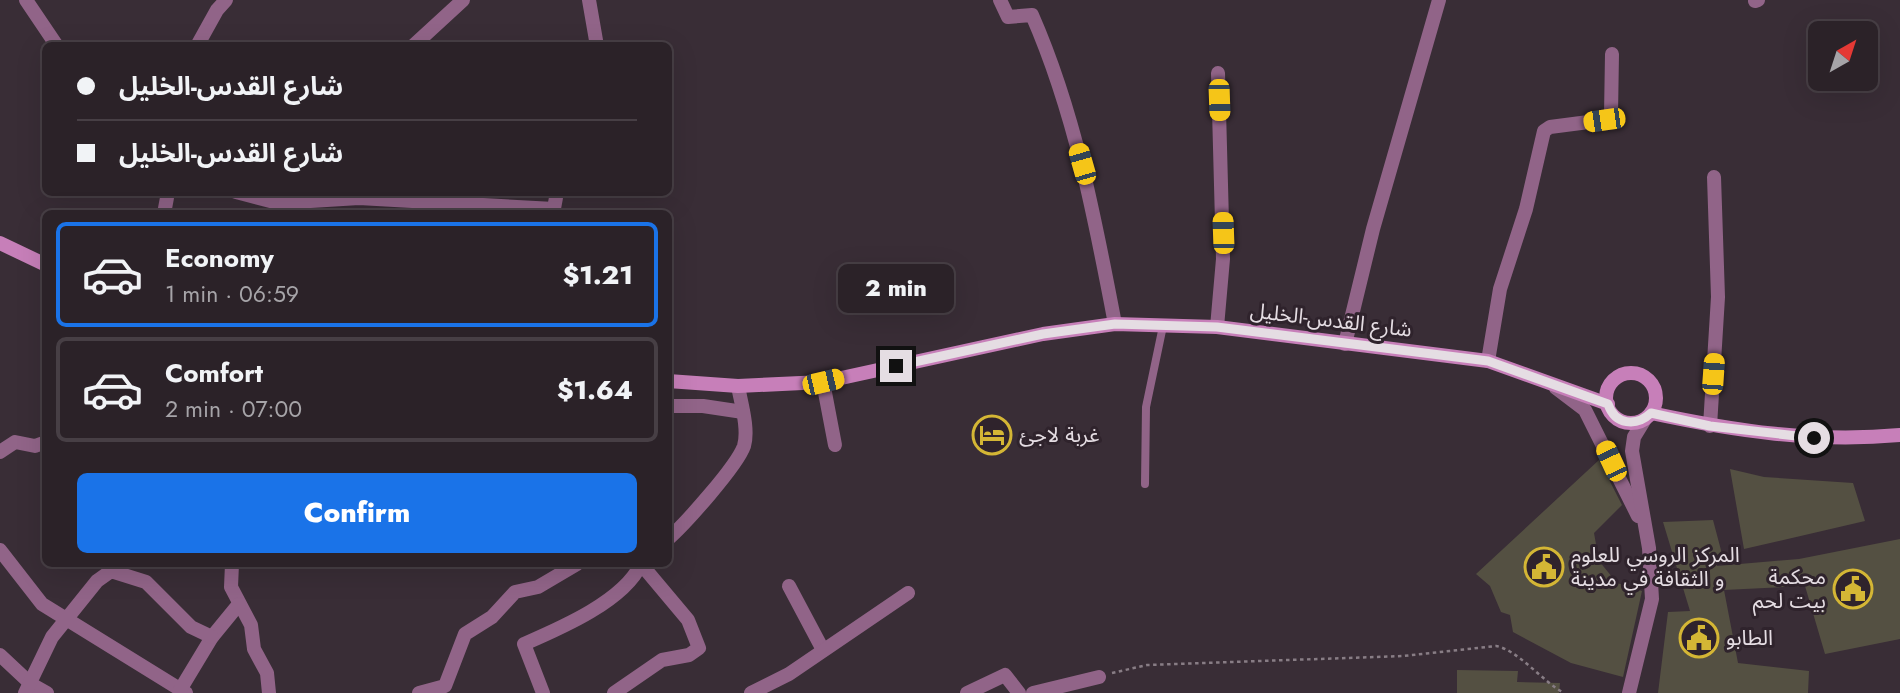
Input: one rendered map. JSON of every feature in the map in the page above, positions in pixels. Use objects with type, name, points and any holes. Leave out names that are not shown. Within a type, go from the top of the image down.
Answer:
[{"type":"main road","points":[[0,243],[42,263]]},
{"type":"main road","name":"شارع القدس-الخليل","points":[[672,381],[738,386],[823,382],[1043,334],[1115,324],[1217,327],[1488,361],[1608,404]]},
{"type":"main road","points":[[1622,374],[1638,374],[1651,383],[1657,398],[1648,416],[1638,422],[1621,421],[1608,404],[1607,392],[1615,378],[1622,374]]},
{"type":"main road","points":[[1648,416],[1799,438],[1900,435]]},
{"type":"street","points":[[26,0],[54,42]]},
{"type":"street","points":[[200,42],[226,0]]},
{"type":"street","points":[[417,42],[463,0]]},
{"type":"street","points":[[589,0],[596,42]]},
{"type":"street","points":[[1000,0],[1008,17],[1032,15],[1051,59],[1090,190],[1115,324]]},
{"type":"street","points":[[1345,344],[1373,229],[1439,0]]},
{"type":"street","points":[[1488,361],[1500,289],[1526,209],[1544,131],[1549,127],[1604,120],[1611,115],[1612,54]]},
{"type":"street","points":[[1217,327],[1223,259],[1218,73]]},
{"type":"street","points":[[1710,426],[1718,297],[1714,177]]},
{"type":"street","points":[[251,196],[278,203],[350,196]]},
{"type":"street","points":[[372,196],[541,210]]},
{"type":"street","points":[[823,382],[835,445]]},
{"type":"street","points":[[672,535],[692,517],[744,445],[743,412],[738,386]]},
{"type":"street","points":[[1555,387],[1585,410],[1644,528]]},
{"type":"street","points":[[672,407],[703,406],[743,412]]},
{"type":"street","points":[[1629,693],[1652,599],[1649,548],[1632,452],[1634,437],[1648,416]]},
{"type":"street","points":[[0,452],[15,442],[35,446],[42,443]]},
{"type":"street","points":[[0,550],[42,604],[183,691],[212,637],[239,604]]},
{"type":"street","points":[[232,567],[232,587],[251,625],[254,649],[267,673],[269,693]]},
{"type":"street","points":[[419,693],[445,686],[465,634],[492,617],[515,592],[538,587],[572,567]]},
{"type":"street","points":[[543,693],[524,644],[565,626],[621,592],[640,567]]},
{"type":"street","points":[[614,693],[662,660],[689,655],[699,648],[688,620],[643,567]]},
{"type":"street","points":[[28,688],[52,637],[97,581],[111,571],[146,582],[191,627],[212,637]]},
{"type":"street","points":[[789,586],[823,650]]},
{"type":"street","points":[[751,693],[789,674],[908,593]]},
{"type":"street","points":[[0,655],[28,688],[47,693]]},
{"type":"street","points":[[967,693],[1005,675],[1019,693]]},
{"type":"street","points":[[1032,693],[1099,677]]},
{"type":"lane","points":[[1145,484],[1146,407],[1163,326]]},
{"type":"path","points":[[1099,677],[1147,665],[1403,656],[1496,646],[1507,648],[1540,678],[1564,693]]},
{"type":"building","name":"المركز الروسي للعلوم و الثقافة في مدينة","points":[[1599,460],[1622,505],[1594,533],[1599,561],[1617,583],[1642,591],[1623,677],[1571,663],[1513,632],[1510,615],[1501,612],[1490,586],[1476,574]]},
{"type":"building","name":"المركز الروسي للعلوم و الثقافة في مدينة","points":[[1730,469],[1764,477],[1853,483],[1865,521],[1744,549]]},
{"type":"building","name":"محكمة بيت لحم","points":[[1713,520],[1722,554],[1715,555],[1717,566],[1799,559],[1900,539],[1900,639],[1825,654],[1805,586],[1724,590],[1738,663],[1809,671],[1808,693],[1658,693],[1668,612],[1690,611],[1663,522]]},
{"type":"building","points":[[1457,670],[1518,671],[1517,682],[1560,683],[1559,693],[1457,693]]},
{"type":"place","name":"غربة لاجئ","points":[[992,435]]},
{"type":"place","name":"المركز الروسي للعلوم و الثقافة في مدينة","points":[[1544,567]]},
{"type":"place","name":"محكمة بيت لحم","points":[[1853,589]]},
{"type":"place","name":"الطابو","points":[[1699,638]]},
{"type":"route","points":[[896,366],[1043,334],[1115,324],[1217,327],[1488,361],[1608,404],[1614,416],[1629,423],[1645,419],[1651,413],[1710,426],[1814,438]]}]
